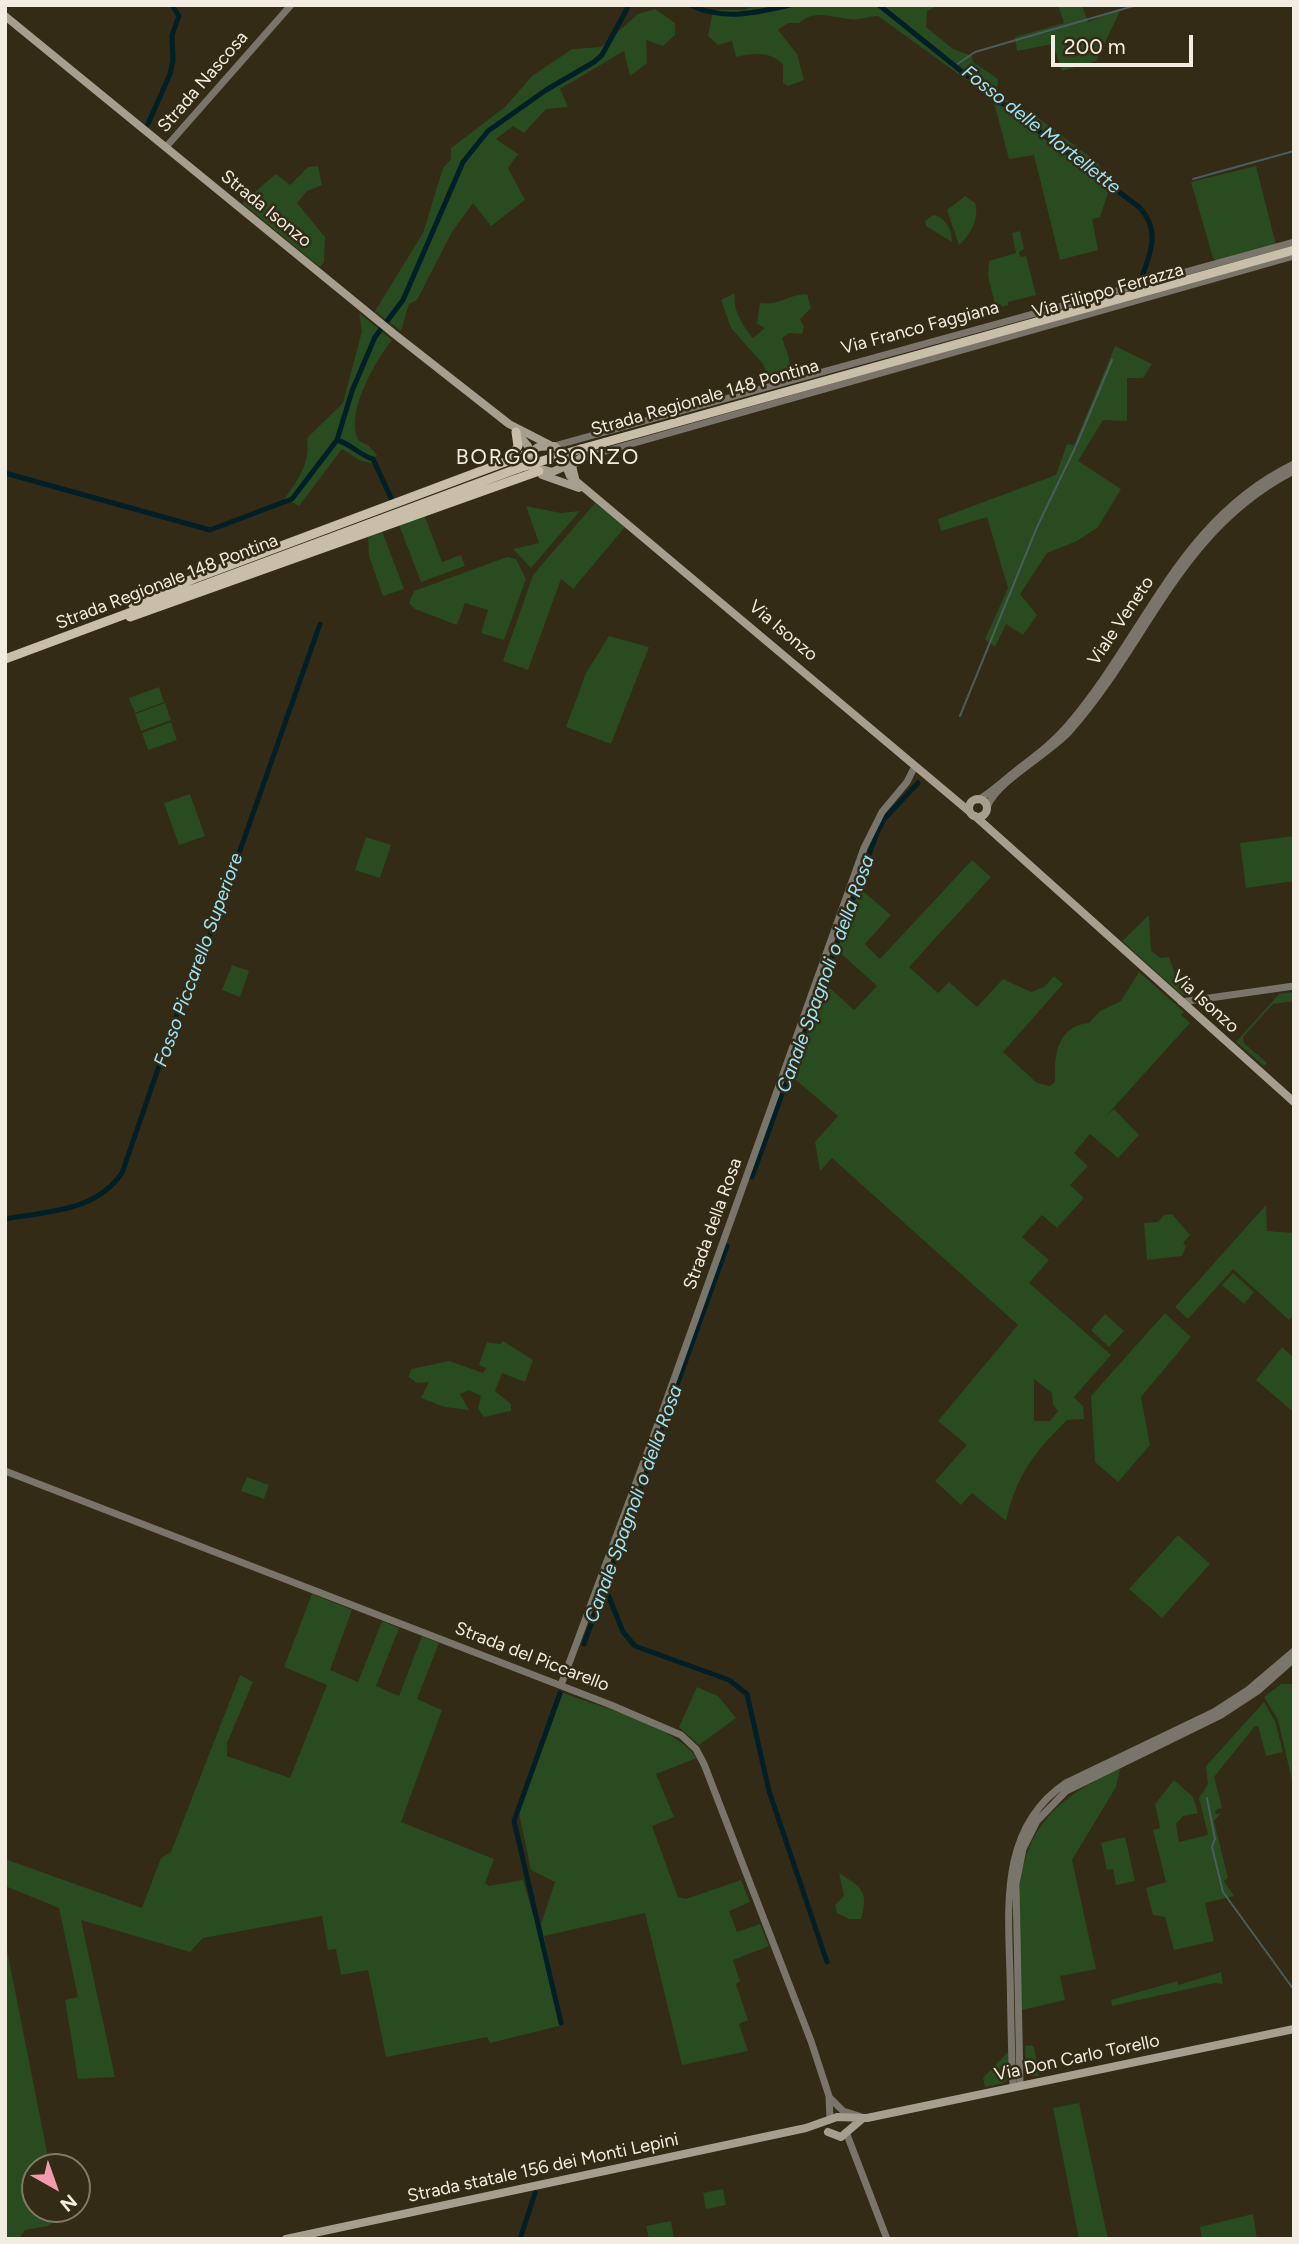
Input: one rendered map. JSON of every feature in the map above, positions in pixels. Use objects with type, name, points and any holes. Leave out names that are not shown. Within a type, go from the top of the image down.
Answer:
[{"type":"main road","name":"Strada Isonzo","points":[[5,16],[393,333],[509,424]]},
{"type":"main road","name":"Strada Regionale 148 Pontina","points":[[5,661],[519,468],[581,454],[1294,250]]},
{"type":"main road","points":[[509,424],[567,454],[567,472],[575,482]]},
{"type":"main road","points":[[509,424],[527,443],[534,472],[575,482]]},
{"type":"main road","points":[[509,461],[518,446],[516,432]]},
{"type":"main road","points":[[81,631],[175,586],[509,461],[538,447],[552,445]]},
{"type":"main road","points":[[575,482],[572,469],[581,454]]},
{"type":"main road","points":[[81,631],[167,606],[365,536],[534,472],[554,471],[567,464]]},
{"type":"main road","points":[[554,471],[575,482]]},
{"type":"main road","name":"Via Isonzo","points":[[575,482],[844,703],[924,775],[973,814],[1294,1102]]},
{"type":"main road","name":"Via Isonzo","points":[[945,793],[964,801],[976,800],[986,810],[1001,840]]},
{"type":"main road","points":[[976,800],[973,814],[986,810]]},
{"type":"main road","name":"Via Don Carlo Torello","points":[[841,2118],[867,2118],[1294,2029]]},
{"type":"main road","points":[[830,2120],[838,2133],[846,2122],[841,2118]]},
{"type":"main road","name":"Strada statale 156 dei Monti Lepini","points":[[286,2239],[806,2128],[841,2118]]},
{"type":"main road","name":"Via Don Carlo Torello","points":[[838,2133],[867,2118]]},
{"type":"main road","name":"Strada statale 156 dei Monti Lepini","points":[[806,2128],[838,2133]]},
{"type":"street","name":"Strada Nascosa","points":[[166,147],[291,5]]},
{"type":"street","name":"Via Franco Faggiana","points":[[552,445],[1294,242]]},
{"type":"street","name":"Via Filippo Ferrazza","points":[[567,464],[581,454],[1294,256]]},
{"type":"street","points":[[537,439],[573,440]]},
{"type":"street","name":"Viale Veneto","points":[[976,800],[1051,743],[1070,723],[1176,567],[1210,524],[1253,488],[1294,464]]},
{"type":"street","name":"Viale Veneto","points":[[986,810],[994,795],[1073,728],[1185,565],[1211,532],[1249,498],[1294,471]]},
{"type":"street","name":"Strada della Rosa","points":[[561,1685],[659,1421],[864,848],[883,812],[907,782],[915,766]]},
{"type":"street","name":"Strada della Rosa","points":[[907,782],[924,775]]},
{"type":"street","points":[[1181,1002],[1294,986]]},
{"type":"street","name":"Strada del Piccarello","points":[[5,1471],[561,1685],[675,1732],[699,1754],[748,1876],[831,2101],[841,2118]]},
{"type":"street","points":[[1017,2087],[1016,1884],[1023,1849],[1037,1821],[1066,1790],[1216,1718],[1249,1697],[1294,1651]]},
{"type":"street","points":[[1281,1666],[1294,1659]]},
{"type":"street","points":[[1016,2074],[1036,2083]]},
{"type":"street","points":[[1000,2090],[1016,2074]]},
{"type":"street","points":[[816,2125],[825,2118],[831,2101],[846,2112],[867,2118]]},
{"type":"street","name":"Strada del Piccarello","points":[[830,2120],[831,2101]]},
{"type":"street","points":[[852,2146],[855,2129],[867,2118]]},
{"type":"street","points":[[838,2133],[852,2146],[887,2239]]},
{"type":"street","points":[[838,2133],[855,2154]]},
{"type":"green space","points":[[758,5],[939,5],[927,11],[926,27],[953,49],[972,56],[973,62],[998,79],[997,88],[1004,99],[1033,114],[1098,163],[1105,175],[1099,178],[1108,193],[1100,217],[1092,219],[1098,250],[1060,260],[1034,155],[1009,159],[993,99],[878,16],[852,19],[816,15],[799,23],[788,23],[778,30],[797,54],[804,80],[788,86],[783,83],[783,65],[778,60],[762,54],[736,57],[732,41],[718,45],[708,36],[713,10],[744,10]]},
{"type":"green space","points":[[1058,5],[1082,5],[1088,22],[1121,9],[1096,61],[1062,71],[1053,44],[1017,51],[1015,37],[1064,23]]},
{"type":"green space","points":[[655,9],[675,23],[675,35],[663,46],[646,40],[647,63],[630,76],[624,51],[560,89],[568,107],[546,109],[524,133],[513,126],[496,139],[518,154],[508,168],[525,200],[491,226],[473,203],[452,232],[417,300],[409,304],[401,331],[375,311],[423,233],[443,168],[451,159],[451,148],[505,107],[532,76],[572,49],[601,47],[638,14]]},
{"type":"green space","points":[[318,166],[322,185],[307,191],[297,203],[325,237],[324,262],[320,267],[242,203],[276,174],[290,185],[308,167]]},
{"type":"green space","points":[[1256,166],[1276,245],[1217,261],[1213,258],[1191,182]]},
{"type":"green space","points":[[965,196],[975,203],[976,214],[967,237],[959,245],[947,210]]},
{"type":"green space","points":[[933,215],[941,218],[947,225],[952,242],[926,226],[925,221]]},
{"type":"green space","points":[[1020,231],[1024,249],[1019,252],[1020,257],[1026,256],[1036,295],[1008,302],[1008,305],[1002,307],[1000,304],[995,305],[988,276],[989,261],[1016,253],[1012,233]]},
{"type":"green space","points":[[735,293],[737,311],[753,338],[765,328],[757,324],[760,303],[773,303],[807,294],[811,308],[800,319],[804,327],[802,334],[789,333],[782,338],[789,358],[790,374],[770,380],[763,364],[731,328],[721,300]]},
{"type":"green space","points":[[359,313],[392,340],[370,374],[355,417],[355,430],[359,441],[368,445],[377,455],[371,463],[361,461],[342,449],[299,506],[285,498],[303,470],[308,447],[307,438],[343,403],[362,331]]},
{"type":"green space","points":[[1115,346],[1152,364],[1143,378],[1127,378],[1127,421],[1103,420],[1078,461],[1121,489],[1098,527],[1077,541],[1047,553],[1020,594],[1037,615],[1023,635],[1006,624],[995,647],[985,639],[1008,588],[987,517],[941,531],[938,519],[1056,475],[1067,444],[1074,445]]},
{"type":"green space","points":[[595,503],[625,527],[573,589],[561,579],[528,670],[503,661],[533,575]]},
{"type":"green space","points":[[526,506],[561,513],[580,511],[531,568],[513,549],[539,543]]},
{"type":"green space","points":[[424,514],[442,562],[461,555],[465,566],[421,582],[399,525]]},
{"type":"green space","points":[[382,531],[404,589],[383,596],[369,556],[368,536]]},
{"type":"green space","points":[[507,557],[516,559],[526,579],[504,640],[481,633],[488,610],[465,603],[457,625],[415,609],[409,603],[414,591]]},
{"type":"green space","points":[[609,636],[649,647],[611,744],[566,727],[586,673]]},
{"type":"green space","points":[[159,687],[164,702],[135,713],[129,698]]},
{"type":"green space","points":[[165,703],[171,720],[141,731],[135,714]]},
{"type":"green space","points":[[171,722],[177,740],[148,750],[142,733]]},
{"type":"green space","points":[[190,794],[205,836],[179,845],[164,803]]},
{"type":"green space","points":[[1294,836],[1294,881],[1246,888],[1240,843]]},
{"type":"green space","points":[[366,837],[391,845],[380,878],[355,870]]},
{"type":"green space","points":[[972,860],[991,877],[909,967],[938,993],[949,982],[977,1007],[1003,979],[1031,992],[1044,987],[1054,976],[1063,984],[1003,1052],[1037,1083],[1050,1086],[1055,1082],[1055,1062],[1064,1036],[1078,1025],[1089,1023],[1100,1011],[1121,1001],[1139,972],[1184,1012],[1181,1015],[1190,1023],[1106,1116],[1114,1109],[1139,1135],[1118,1158],[1090,1134],[1074,1153],[1088,1166],[1070,1185],[1084,1198],[1057,1228],[1042,1215],[1022,1237],[1049,1260],[1029,1283],[1111,1355],[1074,1397],[1083,1406],[1084,1419],[1067,1420],[1036,1454],[1021,1477],[1006,1521],[972,1493],[961,1505],[935,1481],[967,1445],[938,1421],[1018,1325],[832,1158],[820,1171],[815,1142],[838,1116],[789,1074],[821,980],[854,1010],[877,986],[834,947],[857,886],[891,915],[865,944],[880,959]],"holes":[[[1034,1379],[1052,1393],[1053,1405],[1058,1411],[1050,1421],[1034,1421]]]},
{"type":"green space","points":[[1149,915],[1151,951],[1161,958],[1169,957],[1177,979],[1192,997],[1182,995],[1122,941]]},
{"type":"green space","points":[[232,965],[249,971],[240,997],[222,990]]},
{"type":"green space","points":[[1294,992],[1294,1001],[1273,1004],[1243,1037],[1244,1043],[1267,1063],[1264,1066],[1236,1042],[1279,994]]},
{"type":"green space","points":[[1266,1205],[1267,1231],[1294,1233],[1294,1315],[1289,1320],[1233,1269],[1188,1319],[1175,1307]]},
{"type":"green space","points":[[1172,1214],[1190,1235],[1183,1243],[1186,1246],[1182,1256],[1147,1260],[1144,1223],[1158,1222],[1164,1215]]},
{"type":"green space","points":[[1233,1273],[1254,1292],[1244,1304],[1222,1285]]},
{"type":"green space","points":[[1165,1313],[1191,1337],[1141,1397],[1150,1445],[1118,1482],[1095,1462],[1091,1396]]},
{"type":"green space","points":[[1105,1314],[1124,1331],[1109,1347],[1091,1330]]},
{"type":"green space","points":[[503,1341],[533,1360],[525,1382],[502,1373],[495,1391],[511,1404],[511,1411],[484,1417],[478,1408],[481,1396],[469,1390],[460,1394],[469,1410],[445,1407],[421,1398],[429,1382],[417,1383],[409,1377],[411,1369],[449,1361],[483,1373],[486,1368],[479,1365],[487,1342],[500,1344]]},
{"type":"green space","points":[[1282,1347],[1294,1358],[1294,1407],[1291,1410],[1256,1380]]},
{"type":"green space","points":[[247,1477],[269,1485],[264,1499],[241,1491]]},
{"type":"green space","points":[[1178,1535],[1210,1564],[1162,1618],[1129,1589]]},
{"type":"green space","points":[[312,1594],[352,1610],[330,1670],[358,1682],[382,1621],[399,1628],[376,1686],[399,1696],[422,1636],[439,1643],[417,1699],[442,1710],[401,1822],[494,1859],[485,1883],[489,1886],[523,1880],[536,1925],[541,1924],[555,1882],[531,1870],[519,1813],[563,1693],[654,1726],[686,1746],[697,1758],[656,1774],[674,1817],[652,1826],[678,1897],[686,1899],[741,1880],[750,1902],[729,1911],[737,1932],[760,1924],[769,1946],[733,1960],[740,1981],[736,1984],[748,2020],[739,2024],[748,2051],[682,2065],[645,1913],[544,1936],[563,2025],[490,2043],[487,2037],[386,2057],[368,1970],[341,1975],[336,1949],[328,1950],[322,1916],[203,1938],[190,1952],[81,1920],[115,2077],[78,2079],[65,2000],[78,1997],[59,1908],[5,1886],[5,1859],[142,1908],[161,1858],[171,1852],[240,1675],[253,1682],[227,1743],[227,1756],[290,1778],[327,1685],[284,1667]]},
{"type":"green space","points":[[1281,1684],[1294,1684],[1294,1789],[1278,1720],[1264,1697]]},
{"type":"green space","points":[[697,1687],[718,1696],[736,1718],[699,1745],[679,1727]]},
{"type":"green space","points":[[1264,1702],[1275,1721],[1283,1752],[1266,1756],[1258,1726],[1255,1726],[1214,1777],[1222,1807],[1215,1811],[1216,1814],[1221,1813],[1214,1821],[1228,1878],[1224,1881],[1234,1896],[1205,1903],[1214,1941],[1174,1950],[1165,1917],[1153,1915],[1146,1888],[1166,1882],[1153,1830],[1160,1828],[1155,1804],[1174,1780],[1193,1797],[1198,1813],[1183,1816],[1176,1824],[1179,1842],[1208,1835],[1199,1798],[1208,1784],[1206,1766]]},
{"type":"green space","points":[[1120,1769],[1116,1787],[1072,1860],[1096,1969],[1060,1976],[1065,2000],[1022,2010],[1019,1897],[1023,1866],[1034,1838],[1052,1813],[1080,1790]]},
{"type":"green space","points":[[1125,1837],[1135,1881],[1116,1885],[1113,1869],[1107,1870],[1101,1843]]},
{"type":"green space","points":[[839,1873],[862,1891],[864,1902],[861,1919],[849,1919],[837,1913],[835,1905],[844,1896]]},
{"type":"green space","points":[[5,1940],[47,2153],[21,2153],[21,2223],[52,2223],[25,2230],[19,2239],[5,2239]]},
{"type":"green space","points":[[1221,1972],[1223,1984],[1215,1983],[1112,2006],[1111,2000],[1177,1981],[1178,1985]]},
{"type":"green space","points":[[1025,2046],[1034,2047],[1039,2076],[1031,2076],[1026,2065]]},
{"type":"green space","points":[[1010,2050],[1012,2075],[1004,2083],[985,2087],[983,2078]]},
{"type":"green space","points":[[1079,2103],[1108,2239],[1079,2239],[1053,2108]]},
{"type":"green space","points":[[723,2189],[726,2205],[706,2209],[703,2193]]},
{"type":"green space","points":[[1253,2214],[1257,2239],[1202,2239],[1200,2227]]},
{"type":"green space","points":[[671,2221],[674,2239],[649,2239],[646,2226]]},
{"type":"waterway","points":[[148,124],[173,61],[172,35],[179,16],[172,5]]},
{"type":"waterway","points":[[5,473],[210,530],[292,499],[337,440],[352,391],[375,337],[403,300],[463,162],[488,131],[602,55],[629,5]]},
{"type":"waterway","name":"Fosso delle Mortellette","points":[[690,5],[727,14],[752,13],[790,5]]},
{"type":"waterway","name":"Fosso delle Mortellette","points":[[879,5],[1001,103],[1019,111],[1032,126],[1139,207],[1146,216],[1152,233],[1151,250],[1141,279]]},
{"type":"waterway","points":[[956,65],[975,52],[1137,5]]},
{"type":"waterway","points":[[1193,179],[1294,151]]},
{"type":"waterway","name":"Fosso delle Mortellette","points":[[960,716],[1037,527],[1076,446],[1112,360]]},
{"type":"waterway","name":"Fosso Piccarello Superiore","points":[[337,440],[373,459],[391,498]]},
{"type":"waterway","name":"Fosso Piccarello Superiore","points":[[5,1219],[85,1203],[99,1196],[122,1173],[187,985],[202,958],[320,624]]},
{"type":"waterway","name":"Canale Spagnoli o della Rosa","points":[[752,1177],[877,833],[884,819],[918,783]]},
{"type":"waterway","name":"Canale Spagnoli o della Rosa","points":[[584,1644],[727,1246]]},
{"type":"waterway","points":[[605,1587],[623,1632],[635,1646],[729,1680],[747,1694],[769,1791],[827,1962]]},
{"type":"waterway","name":"Canale Spagnoli o della Rosa","points":[[560,1693],[514,1821],[561,2023]]},
{"type":"waterway","points":[[1207,1798],[1215,1839],[1212,1847],[1223,1892],[1294,1990]]},
{"type":"waterway","points":[[520,2239],[535,2193]]},
{"type":"district","name":"BORGO ISONZO","points":[[548,458]]}]
